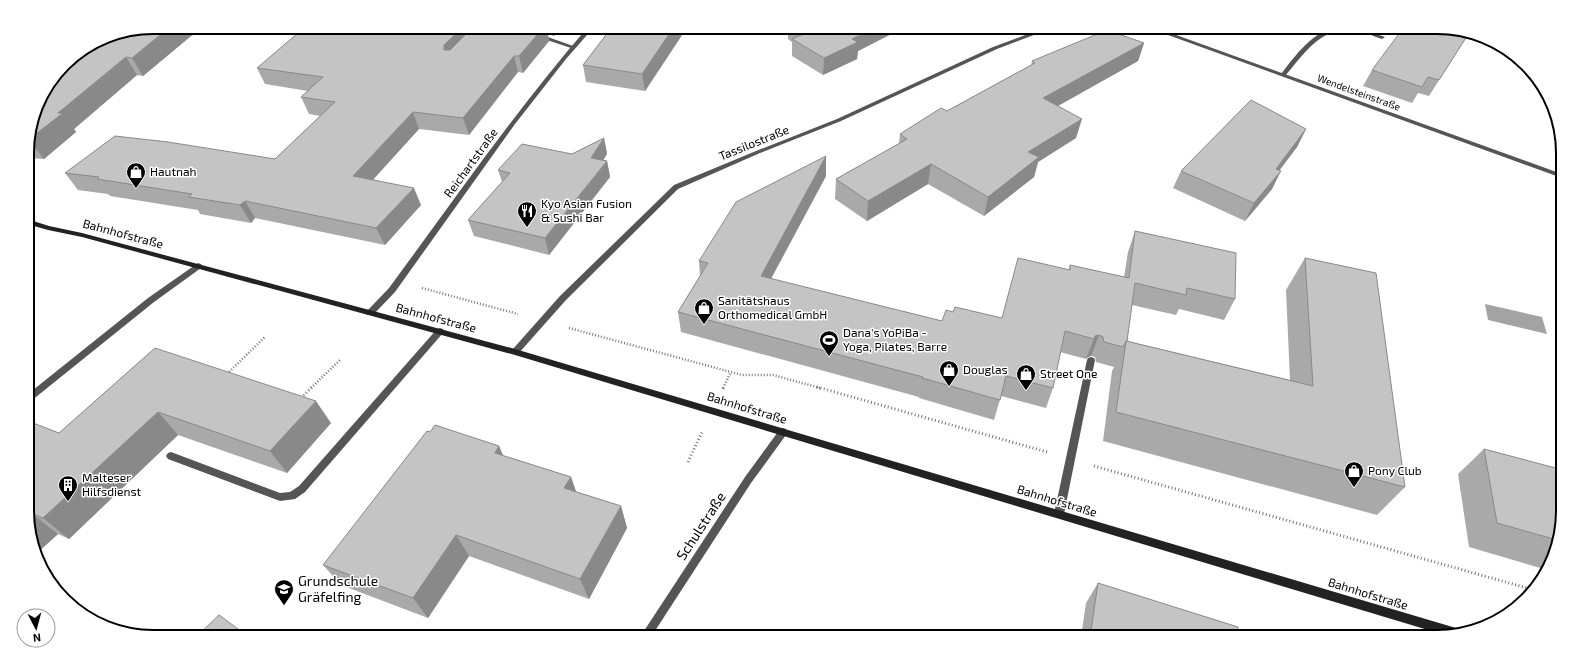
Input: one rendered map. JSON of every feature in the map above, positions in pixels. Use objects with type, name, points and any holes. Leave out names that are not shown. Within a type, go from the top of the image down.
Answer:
[{"type":"street","name":"Reichartstraße","points":[[370,312],[399,281],[512,126],[585,34]]},
{"type":"street","name":"Tassilostraße","points":[[515,352],[563,298],[676,187],[839,120],[995,48],[1033,34]]},
{"type":"street","name":"Wendelsteinstraße","points":[[1169,34],[1556,174]]},
{"type":"street","points":[[1283,75],[1312,40],[1320,34]]},
{"type":"street","points":[[1374,34],[1382,36]]},
{"type":"street","points":[[537,35],[573,47]]},
{"type":"street","name":"Bahnhofstraße","points":[[34,223],[515,352],[1446,630]]},
{"type":"street","points":[[34,394],[151,300],[198,266]]},
{"type":"street","points":[[171,456],[280,497],[292,496],[302,489],[440,332]]},
{"type":"street","points":[[1059,514],[1091,360]]},
{"type":"street","name":"Schulstraße","points":[[650,630],[748,480],[783,432]]},
{"type":"path","points":[[399,281],[742,375],[773,375],[1527,588]]},
{"type":"path","points":[[226,375],[265,337]]},
{"type":"path","points":[[300,399],[341,359]]},
{"type":"shaded area","points":[[1485,304],[1542,317],[1547,334],[1488,320]]},
{"type":"building","points":[[145,34],[161,34],[132,58],[126,57],[58,113],[63,113],[36,134],[38,122],[46,100],[54,87],[75,64],[87,54],[100,46],[122,38]]},
{"type":"building","points":[[297,34],[456,34],[444,45],[444,50],[450,50],[466,34],[538,34],[519,56],[514,56],[463,118],[413,112],[353,176],[414,188],[376,228],[245,201],[240,205],[189,197],[192,194],[97,179],[99,177],[65,173],[115,136],[168,142],[275,159],[335,102],[301,97],[323,77],[257,68]]},
{"type":"building","points":[[607,34],[669,34],[642,74],[583,65]]},
{"type":"building","points":[[804,34],[862,34],[852,39],[858,42],[824,58],[792,39]]},
{"type":"building","points":[[1097,34],[1118,34],[1144,43],[1043,98],[1082,119],[1028,152],[1039,157],[988,197],[931,164],[868,201],[836,179],[907,139],[900,134],[941,108],[947,111],[1035,63],[1032,61]]},
{"type":"building","points":[[1399,34],[1437,34],[1466,38],[1439,80],[1428,77],[1422,87],[1372,70]]},
{"type":"building","points":[[1251,100],[1306,129],[1276,169],[1281,171],[1254,203],[1181,171]]},
{"type":"building","points":[[604,138],[591,158],[607,161],[545,238],[468,220],[510,173],[498,170],[522,144],[572,154]]},
{"type":"building","points":[[826,156],[761,276],[942,321],[946,310],[953,312],[955,307],[1002,318],[1018,258],[1070,270],[1070,265],[1129,278],[1135,231],[1236,253],[1235,299],[1187,288],[1186,295],[1135,283],[1127,341],[1123,347],[1104,342],[1103,337],[1099,335],[1095,336],[1094,339],[1065,331],[1053,388],[1006,376],[1000,400],[922,378],[923,377],[678,312],[708,263],[699,261],[736,202]]},
{"type":"building","points":[[1305,258],[1376,273],[1405,487],[1116,412],[1126,341],[1313,386]]},
{"type":"building","points":[[155,348],[316,401],[270,451],[158,412],[43,518],[34,514],[34,423],[59,433]]},
{"type":"building","points":[[435,425],[499,446],[495,453],[571,477],[564,488],[621,506],[580,579],[456,535],[413,598],[323,565],[427,431],[430,432]]},
{"type":"building","points":[[1484,449],[1556,468],[1556,519],[1553,539],[1497,523]]},
{"type":"building","points":[[1098,583],[1238,627],[1238,630],[1091,630]]},
{"type":"building","points":[[219,615],[239,630],[203,630]]},
{"type":"place","name":"Hautnah","points":[[136,189]]},
{"type":"place","name":"Kyo Asian Fusion & Sushi Bar","points":[[527,228]]},
{"type":"place","name":"Sanitätshaus Orthomedical GmbH","points":[[704,325]]},
{"type":"place","name":"Dana's YoPiBa - Yoga, Pilates, Barre","points":[[829,357]]},
{"type":"place","name":"Douglas","points":[[949,387]]},
{"type":"place","name":"Street One","points":[[1026,391]]},
{"type":"place","name":"Pony Club","points":[[1354,488]]},
{"type":"place","name":"Malteser Hilfsdienst","points":[[68,502]]},
{"type":"place","name":"Grundschule Gräfelfing","points":[[284,606]]}]
